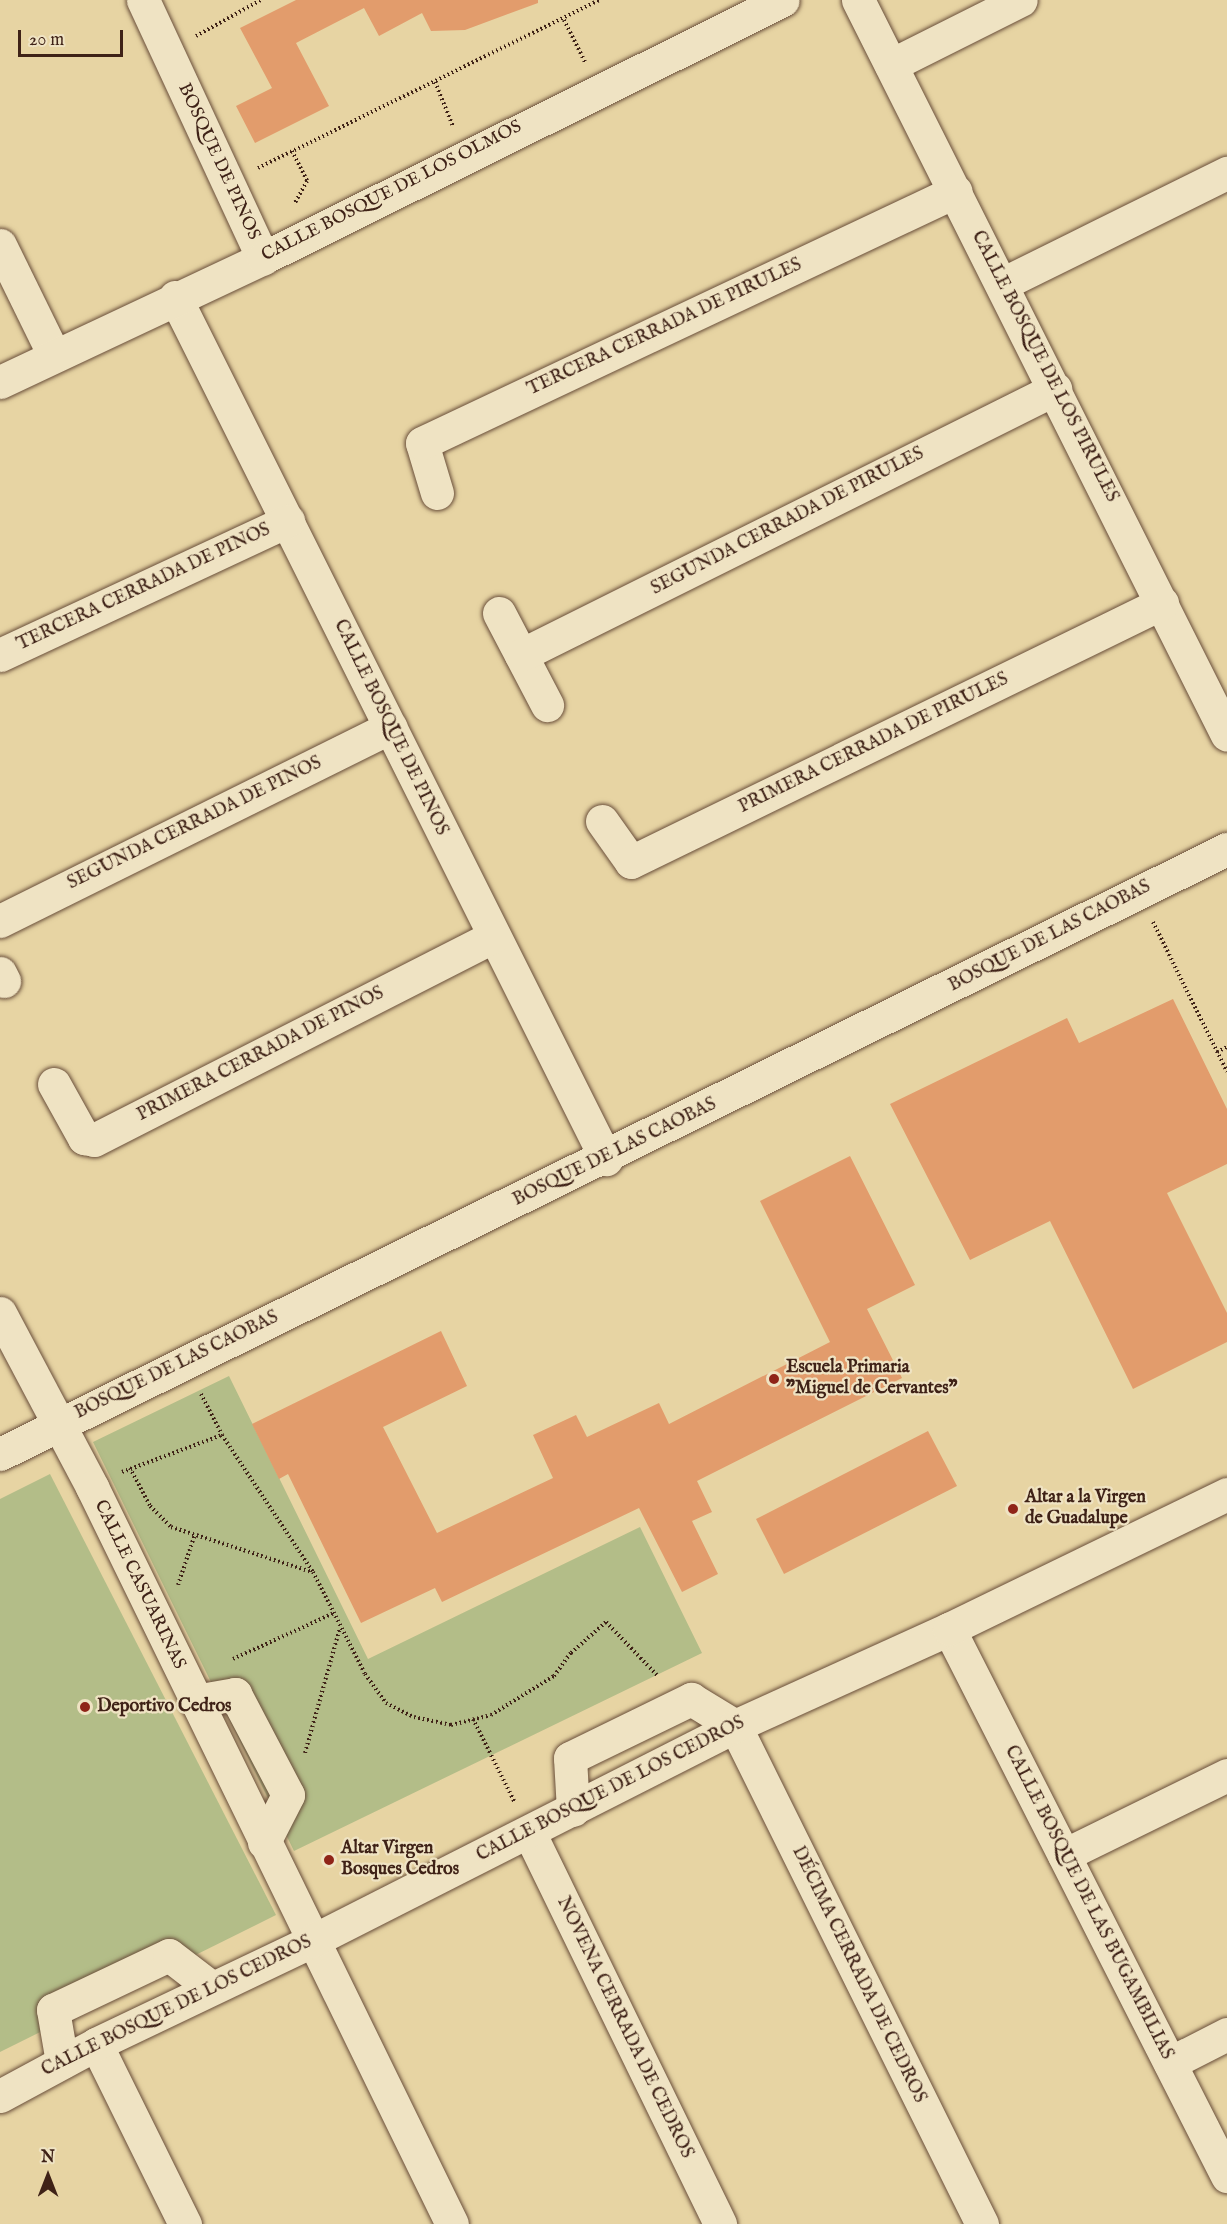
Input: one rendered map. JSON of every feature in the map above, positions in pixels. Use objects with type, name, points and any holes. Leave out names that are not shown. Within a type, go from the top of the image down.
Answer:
[{"type":"street","name":"BOSQUE DE PINOS","points":[[143,0],[230,182],[263,258]]},
{"type":"street","name":"CALLE BOSQUE DE LOS OLMOS","points":[[0,382],[175,297],[263,258],[598,89],[783,0]]},
{"type":"street","name":"CALLE BOSQUE DE LOS PIRULES","points":[[858,0],[956,191],[1227,735]]},
{"type":"street","points":[[891,65],[1021,0]]},
{"type":"street","points":[[1002,284],[1227,173]]},
{"type":"street","name":"TERCERA CERRADA DE PIRULES","points":[[437,493],[422,443],[956,191]]},
{"type":"street","points":[[0,245],[54,355]]},
{"type":"street","name":"CALLE BOSQUE DE PINOS","points":[[175,297],[606,1159]]},
{"type":"street","name":"SEGUNDA CERRADA DE PIRULES","points":[[521,655],[1054,389]]},
{"type":"street","name":"TERCERA CERRADA DE PINOS","points":[[0,655],[288,521]]},
{"type":"street","name":"PRIMERA CERRADA DE PIRULES","points":[[602,821],[631,862],[1162,603]]},
{"type":"street","points":[[499,613],[547,705]]},
{"type":"street","name":"SEGUNDA CERRADA DE PINOS","points":[[0,921],[391,727]]},
{"type":"street","name":"BOSQUE DE LAS CAOBAS","points":[[0,1454],[184,1361],[606,1159],[1227,849]]},
{"type":"street","name":"PRIMERA CERRADA DE PINOS","points":[[54,1084],[84,1138],[94,1140],[493,937]]},
{"type":"street","name":"CALLE CASUARINAS","points":[[0,1312],[56,1425],[92,1487],[452,2224]]},
{"type":"street","name":"CALLE BOSQUE DE LOS CEDROS","points":[[0,2096],[96,2043],[312,1941],[735,1726],[949,1629],[1227,1494]]},
{"type":"street","name":"CALLE BOSQUE DE LAS BUGAMBILIAS","points":[[949,1629],[1227,2176]]},
{"type":"street","points":[[573,1810],[570,1758],[691,1699],[735,1726]]},
{"type":"street","name":"DÉCIMA CERRADA DE CEDROS","points":[[735,1726],[982,2224]]},
{"type":"street","points":[[1064,1855],[1227,1775]]},
{"type":"street","name":"NOVENA CERRADA DE CEDROS","points":[[529,1832],[720,2224]]},
{"type":"street","points":[[62,2062],[53,2010],[169,1955],[212,1988]]},
{"type":"street","points":[[1170,2063],[1227,2034]]},
{"type":"street","points":[[96,2043],[185,2224]]},
{"type":"path","points":[[166,52],[261,0]]},
{"type":"path","points":[[230,182],[564,20],[599,0]]},
{"type":"path","points":[[564,20],[598,89]]},
{"type":"path","points":[[435,82],[466,155]]},
{"type":"path","points":[[1138,892],[1227,1072]]},
{"type":"path","points":[[1217,1052],[1227,1047]]},
{"type":"path","points":[[184,1361],[222,1435],[313,1572],[340,1627],[386,1703],[414,1717],[451,1725],[490,1715],[554,1676],[571,1653],[606,1622],[682,1702]]},
{"type":"path","points":[[92,1487],[130,1468],[222,1435]]},
{"type":"path","points":[[130,1468],[150,1506],[171,1527],[313,1572]]},
{"type":"path","points":[[190,1691],[334,1613]]},
{"type":"path","points":[[303,1762],[340,1627]]},
{"type":"path","points":[[473,1719],[529,1832]]},
{"type":"green space","points":[[229,1376],[368,1659],[640,1527],[702,1653],[294,1851],[93,1442]]},
{"type":"green space","name":"Deportivo Cedros","points":[[50,1474],[276,1915],[0,2052],[0,1499]]},
{"type":"building","points":[[296,0],[538,0],[538,3],[465,30],[431,31],[422,13],[379,36],[364,8],[296,43],[329,106],[255,143],[236,106],[272,88],[240,28]]},
{"type":"building","points":[[1173,999],[1227,1109],[1227,1164],[1167,1193],[1227,1313],[1227,1342],[1133,1389],[1050,1221],[970,1260],[890,1104],[1067,1018],[1079,1043]]},
{"type":"building","points":[[850,1156],[915,1285],[867,1309],[902,1378],[697,1481],[712,1512],[692,1521],[718,1574],[682,1592],[639,1508],[442,1602],[435,1588],[361,1623],[288,1474],[279,1479],[252,1424],[441,1331],[467,1386],[383,1427],[437,1533],[553,1478],[533,1435],[576,1415],[587,1437],[659,1403],[669,1424],[830,1342],[760,1201]]},
{"type":"building","points":[[928,1431],[957,1486],[784,1574],[756,1519]]},
{"type":"place","name":"Escuela Primaria \"Miguel de Cervantes\"","points":[[774,1379]]},
{"type":"place","name":"Altar a la Virgen de Guadalupe","points":[[1013,1509]]},
{"type":"place","name":"Deportivo Cedros","points":[[85,1707]]},
{"type":"place","name":"Altar Virgen Bosques Cedros","points":[[329,1860]]}]
